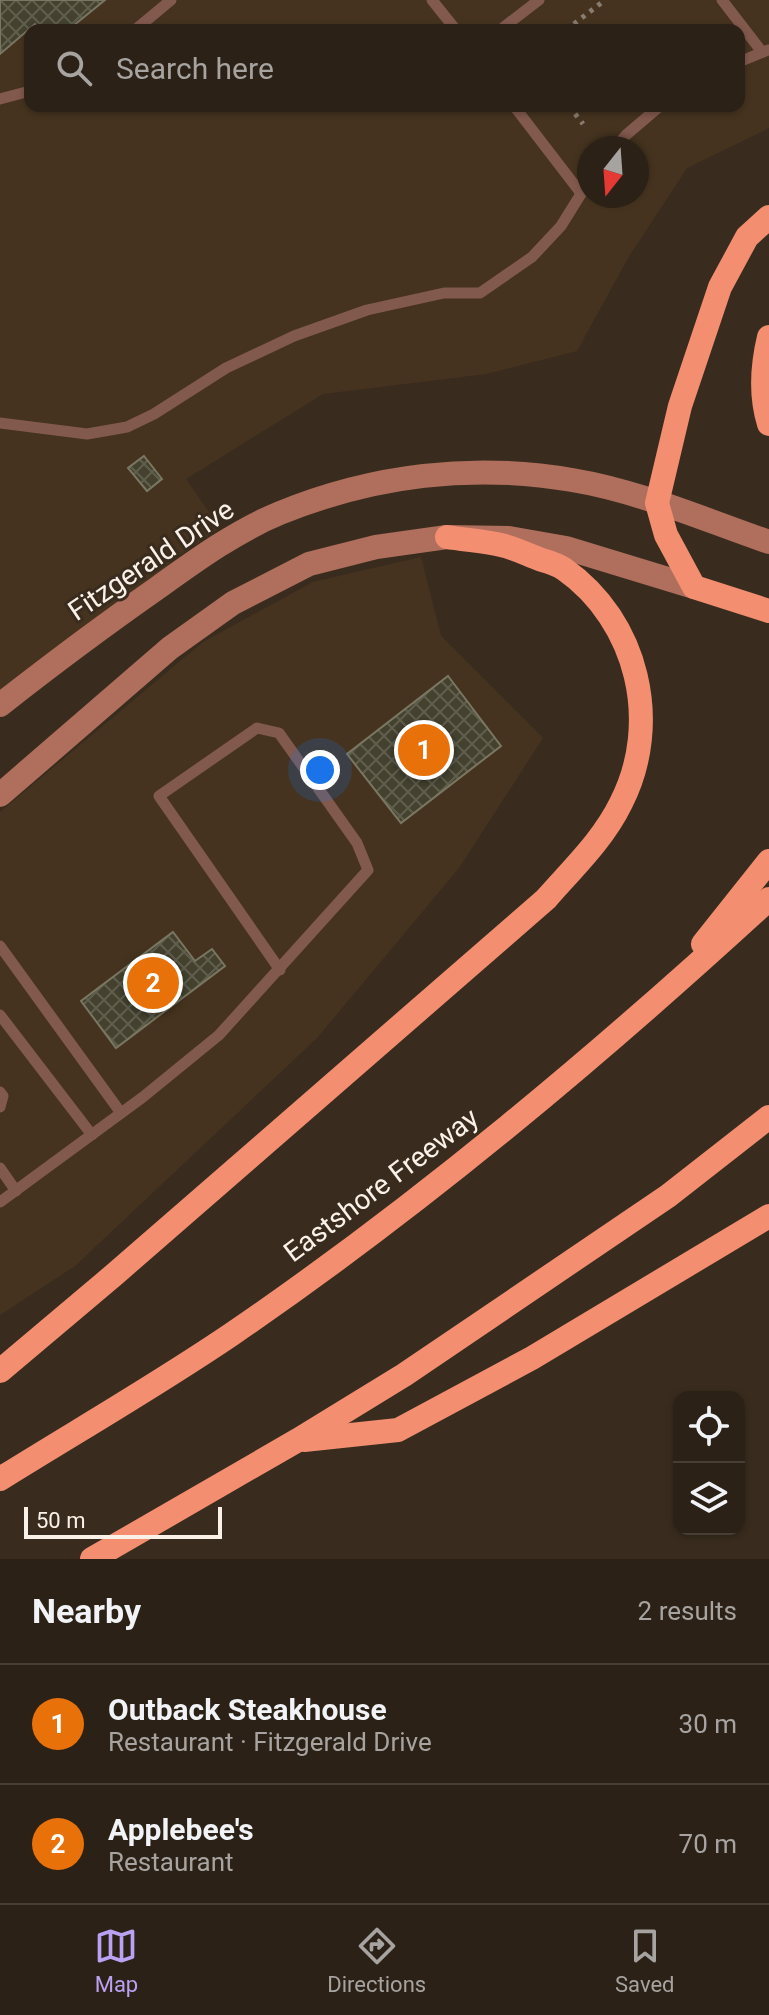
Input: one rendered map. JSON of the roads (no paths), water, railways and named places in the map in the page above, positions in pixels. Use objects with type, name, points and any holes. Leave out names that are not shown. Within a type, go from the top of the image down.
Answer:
[{"type":"highway","points":[[769,217],[747,237],[720,287],[680,406],[657,503],[666,535],[694,587],[769,611]]},
{"type":"highway","points":[[769,337],[762,365],[765,411],[769,424]]},
{"type":"highway","points":[[0,1371],[546,899],[601,837],[622,801],[637,759],[643,720],[637,679],[614,623],[590,591],[562,567],[503,545],[447,537]]},
{"type":"highway","points":[[653,1005],[769,861]]},
{"type":"highway","name":"Eastshore Freeway","points":[[0,1479],[231,1334],[401,1209],[528,1111],[653,1005],[769,899]]},
{"type":"highway","points":[[92,1559],[404,1375],[668,1196],[769,1117]]},
{"type":"highway","points":[[298,1440],[398,1430],[532,1358],[769,1216]]},
{"type":"main road","name":"Fitzgerald Drive","points":[[0,705],[211,550],[279,513],[356,487],[439,472],[505,472],[575,480],[657,503],[769,542]]},
{"type":"main road","points":[[0,795],[170,648],[233,603],[309,564],[376,547],[447,537],[509,538],[566,548],[694,587]]},
{"type":"lane","points":[[142,24],[171,0]]},
{"type":"lane","points":[[432,0],[451,24]]},
{"type":"lane","points":[[508,24],[539,0]]},
{"type":"lane","points":[[722,0],[743,24]]},
{"type":"lane","points":[[745,27],[766,51],[745,60]]},
{"type":"lane","points":[[0,99],[24,93]]},
{"type":"lane","points":[[519,112],[577,188]]},
{"type":"lane","points":[[625,136],[653,112]]},
{"type":"lane","points":[[0,423],[87,434],[127,427],[154,414],[226,368],[294,336],[367,310],[444,293],[480,293],[532,257],[561,226],[577,197]]},
{"type":"lane","points":[[0,1202],[121,1113],[219,1035],[280,970],[368,870],[357,843],[279,733],[257,728],[159,796],[280,970]]},
{"type":"lane","points":[[0,946],[121,1113]]},
{"type":"lane","points":[[0,1015],[92,1135]]},
{"type":"lane","points":[[0,1092],[3,1096],[0,1107]]},
{"type":"lane","points":[[0,1168],[16,1191]]},
{"type":"place","name":"Outback Steakhouse","points":[[424,750]]},
{"type":"place","name":"Applebee's","points":[[153,983]]}]
